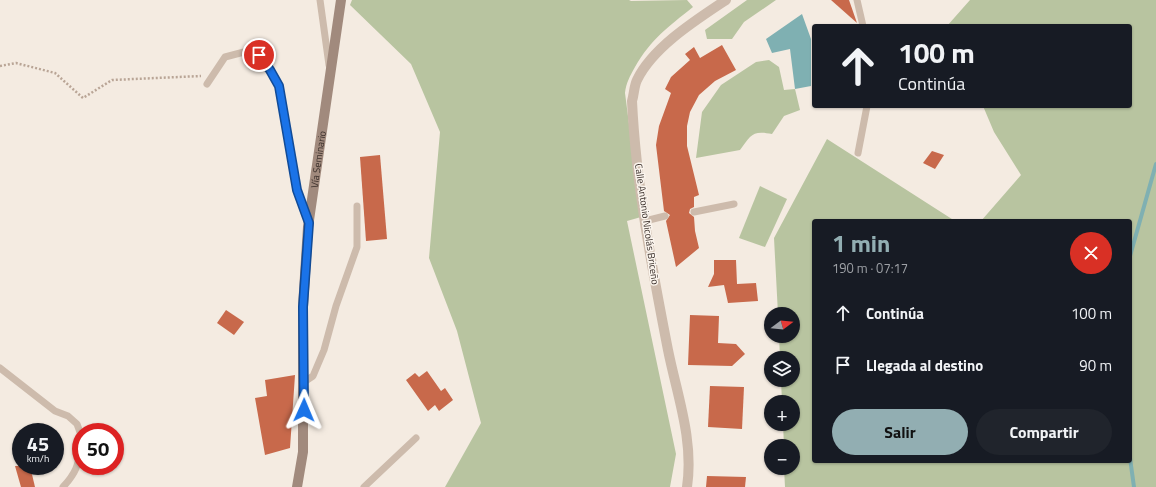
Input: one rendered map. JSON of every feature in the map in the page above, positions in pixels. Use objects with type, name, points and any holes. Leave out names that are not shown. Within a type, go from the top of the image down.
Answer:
[{"type":"main road","name":"Vía Seminario","points":[[297,487],[303,452],[303,307],[309,223],[341,0]]},
{"type":"street","name":"Calle Antonio Nicolás Briceño","points":[[687,487],[689,473],[686,430],[674,382],[645,221],[632,101],[636,82],[651,59],[668,43],[726,0]]},
{"type":"lane","points":[[320,0],[330,73]]},
{"type":"lane","points":[[857,0],[863,24]]},
{"type":"lane","points":[[207,84],[225,57],[244,52],[259,55],[279,86],[297,190],[309,223]]},
{"type":"lane","points":[[858,153],[867,108]]},
{"type":"lane","points":[[694,212],[734,204]]},
{"type":"lane","points":[[304,382],[313,376],[324,350],[336,306],[357,247],[357,206]]},
{"type":"lane","points":[[645,221],[665,216]]},
{"type":"lane","points":[[0,368],[55,411],[68,416],[76,423]]},
{"type":"lane","points":[[364,487],[416,438]]},
{"type":"lane","points":[[63,487],[74,475]]},
{"type":"path","points":[[0,66],[16,63],[55,73],[83,98],[112,80],[213,75]]},
{"type":"green space","points":[[352,0],[687,0],[693,7],[668,27],[647,49],[630,77],[625,93],[641,217],[627,221],[676,454],[670,487],[445,487],[481,423],[457,331],[429,258],[440,132],[411,64],[350,5]]},
{"type":"green space","points":[[747,0],[776,0],[744,22],[732,39],[707,39],[705,30]]},
{"type":"green space","points":[[970,0],[1156,0],[1156,487],[785,487],[784,475],[800,475],[800,439],[784,439],[783,431],[800,431],[800,395],[782,395],[781,387],[800,387],[800,351],[780,351],[779,343],[800,343],[800,307],[778,307],[774,238],[827,139],[952,219],[812,219],[812,463],[1132,463],[1132,219],[983,219],[1021,175],[994,132],[984,108],[1132,108],[1132,24],[949,24]]},
{"type":"green space","points":[[769,60],[779,67],[784,90],[795,89],[800,110],[784,116],[772,134],[756,133],[750,137],[740,150],[696,158],[702,112],[721,85],[756,62]]},
{"type":"green space","points":[[760,186],[787,199],[765,247],[739,238]]},
{"type":"water","points":[[802,14],[811,39],[811,86],[795,89],[790,49],[772,53],[766,39]]},
{"type":"building","points":[[831,0],[849,0],[857,23]]},
{"type":"building","points":[[722,45],[736,70],[715,81],[699,95],[690,112],[687,126],[687,146],[699,195],[694,197],[694,207],[690,209],[689,213],[694,217],[695,231],[699,248],[676,267],[666,221],[670,215],[664,211],[656,145],[659,126],[671,93],[665,89],[671,77],[690,60],[685,54],[694,47],[700,58]]},
{"type":"building","points":[[932,151],[944,155],[935,169],[923,163]]},
{"type":"building","points":[[380,155],[387,239],[366,241],[360,157]]},
{"type":"building","points":[[714,260],[736,260],[737,284],[756,283],[758,301],[728,303],[724,285],[708,287],[714,274]]},
{"type":"building","points":[[226,310],[244,322],[234,335],[217,323]]},
{"type":"building","points":[[690,315],[719,316],[718,343],[736,344],[745,354],[732,366],[688,365]]},
{"type":"building","points":[[427,371],[441,391],[445,388],[453,400],[439,411],[435,405],[428,411],[406,380],[415,373],[419,377]]},
{"type":"building","points":[[295,375],[290,448],[265,455],[255,398],[267,396],[265,380]]},
{"type":"building","points":[[710,386],[744,387],[742,429],[708,427]]},
{"type":"building","points":[[18,475],[32,475],[35,487],[21,487]]},
{"type":"building","points":[[707,476],[746,477],[745,487],[706,487]]},
{"type":"waterway","points":[[1132,249],[1156,164]]},
{"type":"waterway","points":[[1131,463],[1134,487]]},
{"type":"route","points":[[259,55],[279,86],[297,190],[309,223],[303,307],[304,410]]}]
